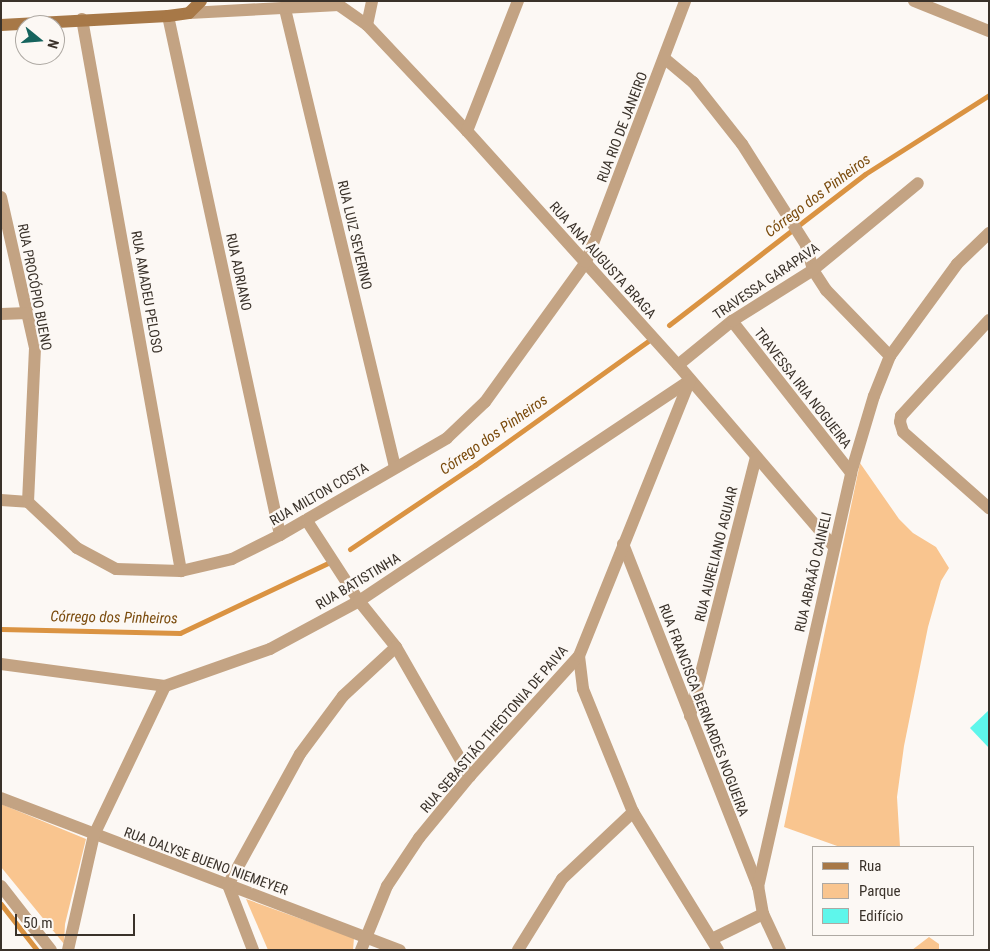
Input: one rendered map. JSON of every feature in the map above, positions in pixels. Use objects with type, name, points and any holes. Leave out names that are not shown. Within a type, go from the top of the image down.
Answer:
[{"type":"main road","points":[[1,25],[82,19],[168,16],[189,13],[201,1]]},
{"type":"street","points":[[367,25],[372,1]]},
{"type":"street","points":[[467,131],[518,1]]},
{"type":"street","name":"RUA RIO DE JANEIRO","points":[[586,262],[685,1]]},
{"type":"street","points":[[914,1],[989,31]]},
{"type":"street","points":[[189,13],[228,6],[285,9],[336,3]]},
{"type":"street","name":"RUA ANA AUGUSTA BRAGA","points":[[336,3],[367,25],[467,131],[678,365],[833,546]]},
{"type":"street","name":"RUA LUIZ SEVERINO","points":[[285,9],[395,467]]},
{"type":"street","name":"RUA ADRIANO","points":[[168,16],[280,535]]},
{"type":"street","name":"RUA AMADEU PELOSO","points":[[82,19],[181,571]]},
{"type":"street","points":[[664,58],[693,82],[742,144],[806,245],[812,267],[847,314],[890,356]]},
{"type":"street","name":"TRAVESSA GARAPAVA","points":[[678,365],[732,321],[812,267],[918,184]]},
{"type":"street","name":"RUA PROCÓPIO BUENO","points":[[1,197],[35,348],[28,502]]},
{"type":"street","name":"RUA ABRAÃO CAINELI","points":[[780,950],[763,914],[758,887],[833,546],[851,473],[874,396],[890,356],[958,264],[989,233]]},
{"type":"street","name":"RUA MILTON COSTA","points":[[28,502],[77,548],[116,569],[181,571],[232,559],[307,521],[395,467],[447,438],[484,402],[586,262]]},
{"type":"street","points":[[1,314],[28,313]]},
{"type":"street","points":[[989,320],[900,416],[903,432],[989,508]]},
{"type":"street","name":"TRAVESSA IRIA NOGUEIRA","points":[[732,321],[851,473]]},
{"type":"street","name":"RUA SEBASTIÃO THEOTONIA DE PAIVA","points":[[361,950],[364,936],[387,886],[419,838],[470,776],[579,656],[690,380]]},
{"type":"street","name":"RUA BATISTINHA","points":[[1,664],[165,686],[270,648],[359,601],[690,380]]},
{"type":"street","name":"RUA AURELIANO AGUIAR","points":[[690,716],[756,457]]},
{"type":"street","points":[[1,500],[28,502]]},
{"type":"street","points":[[307,521],[359,601],[396,647],[470,776]]},
{"type":"street","name":"RUA FRANCISCA BERNARDES NOGUEIRA","points":[[623,544],[758,887]]},
{"type":"street","points":[[253,950],[228,885],[300,754],[344,696],[396,647]]},
{"type":"street","points":[[579,656],[583,689],[633,812],[715,944],[763,914]]},
{"type":"street","points":[[68,950],[94,835],[165,686]]},
{"type":"street","name":"RUA DALYSE BUENO NIEMEYER","points":[[1,798],[400,950]]},
{"type":"street","points":[[518,950],[562,879],[633,812]]},
{"type":"street","points":[[1,886],[51,950]]},
{"type":"green space","points":[[860,463],[899,519],[913,533],[936,547],[949,568],[941,581],[928,627],[904,746],[897,797],[900,846],[837,846],[784,827]]},
{"type":"green space","points":[[1,804],[86,839],[65,924],[64,944],[1,867]]},
{"type":"green space","points":[[246,899],[354,938],[353,950],[268,950]]},
{"type":"green space","points":[[929,937],[939,944],[939,950],[912,950]]},
{"type":"building","points":[[989,710],[989,748],[970,728]]},
{"type":"waterway","name":"Córrego dos Pinheiros","points":[[669,325],[865,174],[989,95]]},
{"type":"waterway","name":"Córrego dos Pinheiros","points":[[350,549],[475,465],[651,339]]},
{"type":"waterway","name":"Córrego dos Pinheiros","points":[[1,629],[180,633],[330,562]]},
{"type":"waterway","points":[[1,904],[37,950]]}]
